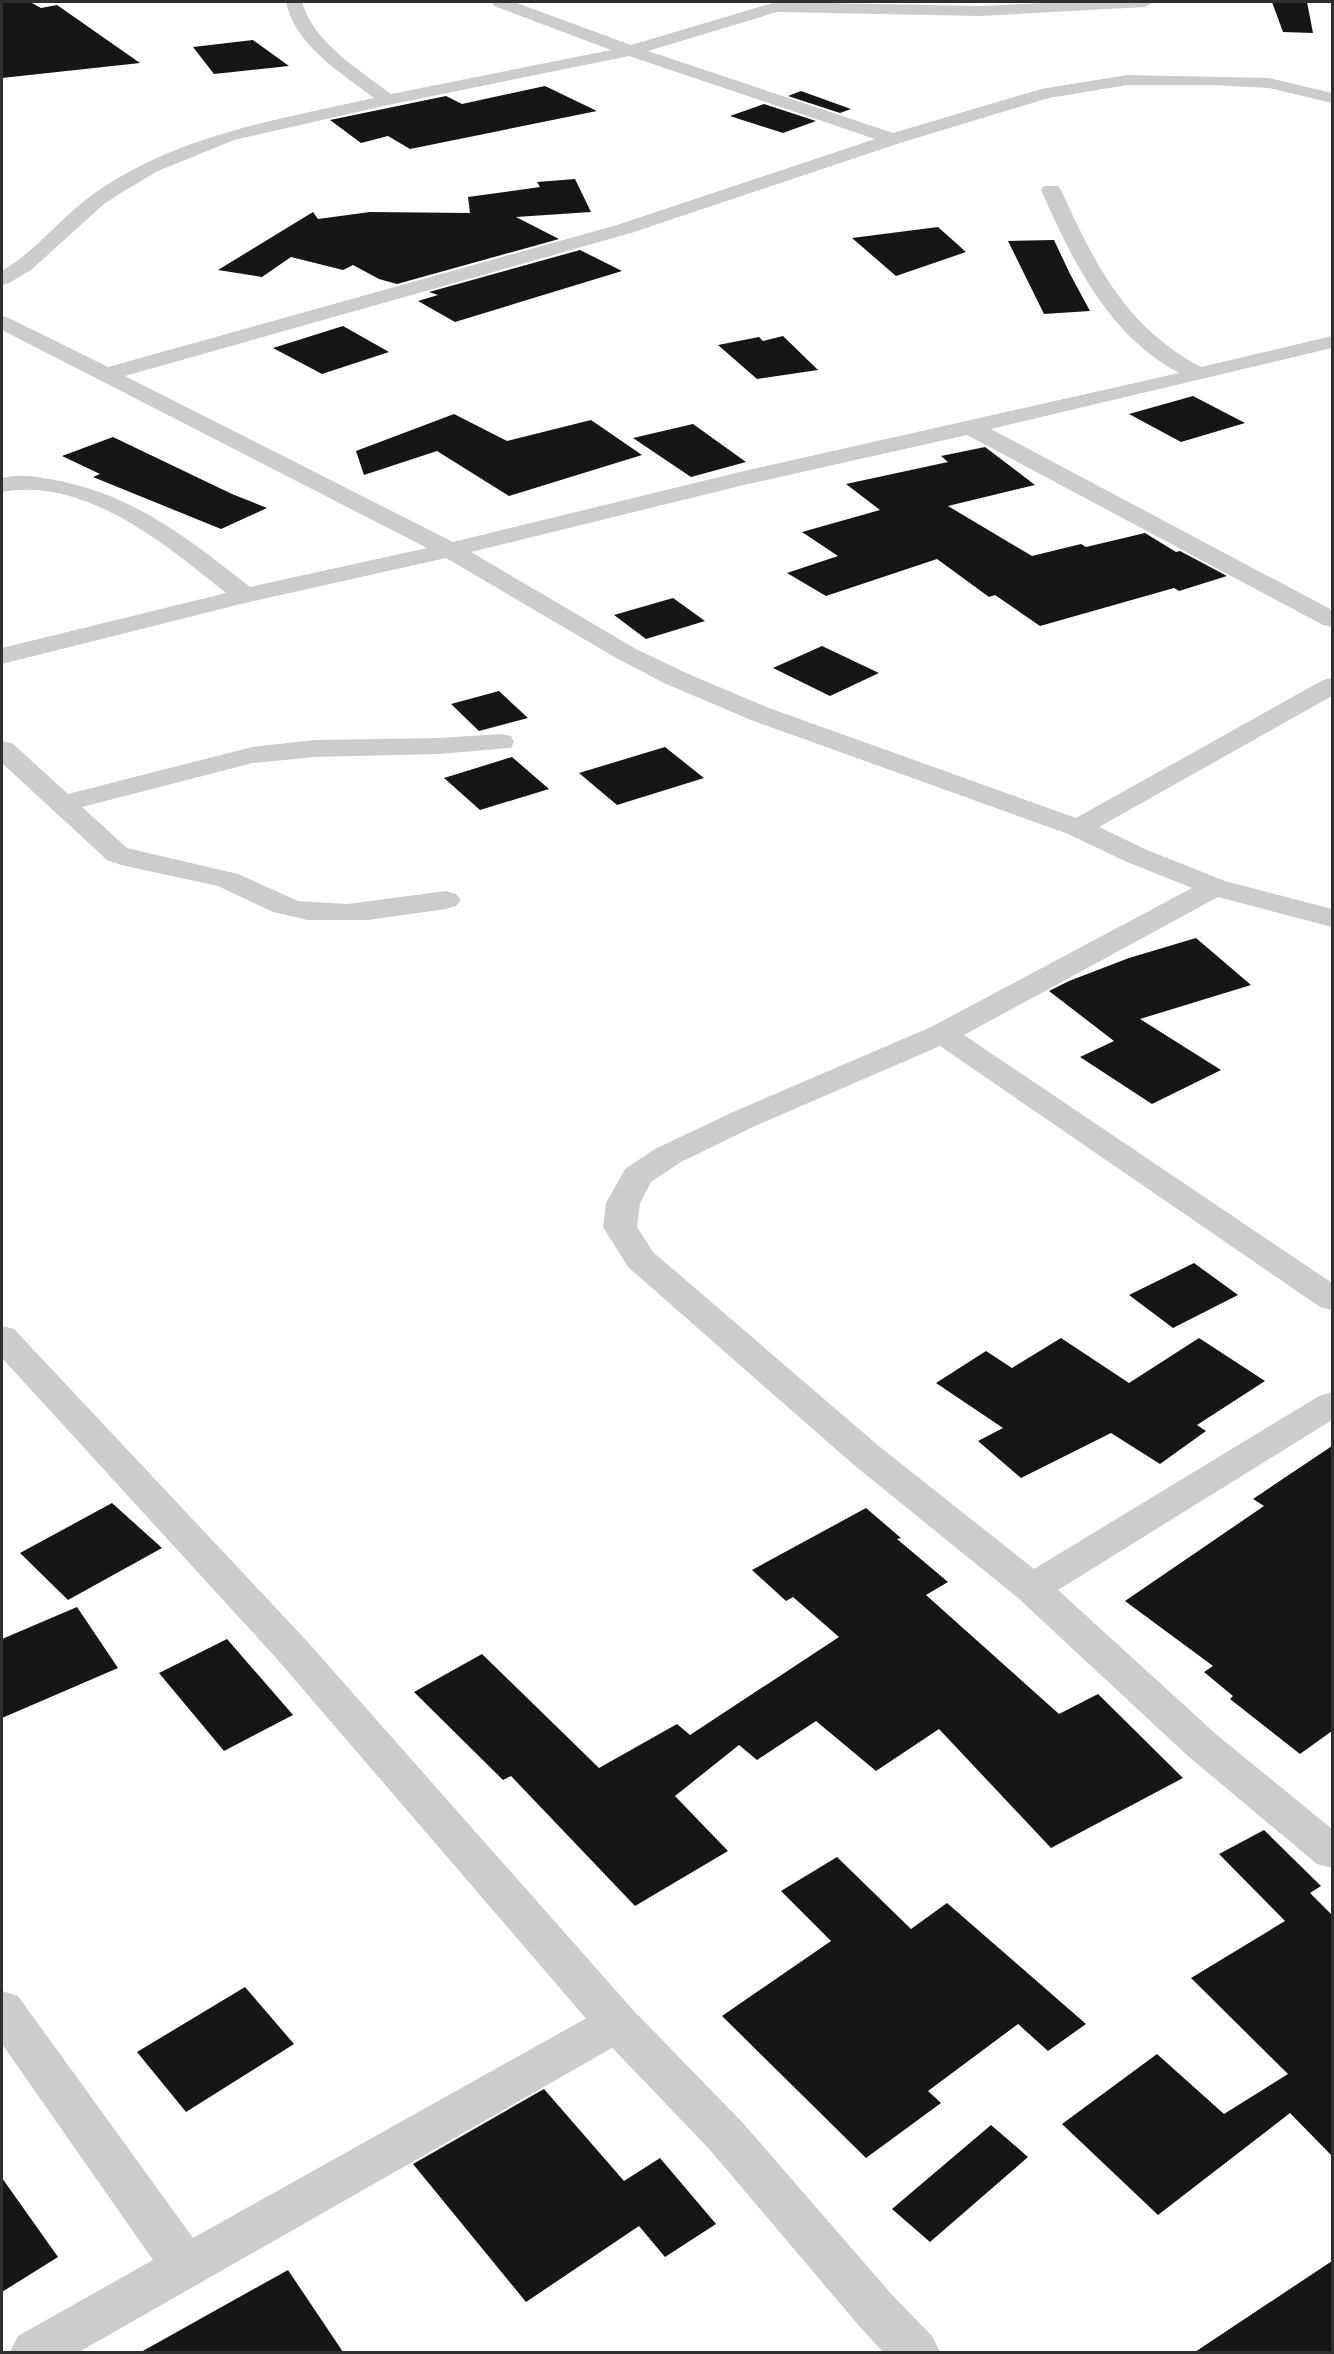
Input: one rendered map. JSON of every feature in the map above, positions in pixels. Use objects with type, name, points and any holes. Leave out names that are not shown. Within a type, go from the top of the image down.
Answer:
[{"type":"street","points":[[294,2],[299,21],[326,51],[388,100]]},
{"type":"street","points":[[500,2],[630,51],[893,139]]},
{"type":"street","points":[[2,279],[24,266],[97,200],[151,167],[228,136],[388,100],[630,51],[782,4],[980,10],[1145,2]]},
{"type":"street","points":[[104,375],[624,228],[722,198],[893,139],[1047,93],[1127,80],[1212,80],[1269,83],[1300,88],[1332,98]]},
{"type":"street","points":[[1051,190],[1073,242],[1093,278],[1127,321],[1163,354],[1198,375]]},
{"type":"street","points":[[2,322],[450,550],[627,654],[717,697],[1078,828],[1137,856],[1215,887],[1332,918]]},
{"type":"street","points":[[2,656],[244,596],[450,550],[744,478],[1198,375],[1332,342]]},
{"type":"street","points":[[970,427],[1332,620]]},
{"type":"street","points":[[2,485],[17,481],[66,488],[127,510],[161,530],[244,596]]},
{"type":"street","points":[[1078,828],[1332,686]]},
{"type":"street","points":[[62,804],[280,751],[443,748],[501,742]]},
{"type":"street","points":[[2,749],[117,854],[140,863],[228,880],[291,908],[336,913],[446,900]]},
{"type":"street","points":[[1215,887],[1058,969],[942,1034],[744,1119],[667,1156],[637,1176],[623,1203],[620,1227],[640,1259],[649,1267],[867,1456],[1032,1588],[1203,1746],[1332,1852]]},
{"type":"street","points":[[942,1034],[1332,1299]]},
{"type":"street","points":[[2,1337],[291,1649],[617,2023],[726,2136],[877,2312],[915,2352]]},
{"type":"street","points":[[1032,1588],[1332,1404]]},
{"type":"street","points":[[2,2008],[186,2268]]},
{"type":"street","points":[[35,2352],[617,2023]]},
{"type":"building","points":[[2,2],[30,2],[41,8],[57,5],[140,63],[2,78]]},
{"type":"building","points":[[1272,2],[1307,2],[1313,33],[1283,32]]},
{"type":"building","points":[[253,40],[289,66],[214,74],[193,47]]},
{"type":"building","points":[[545,86],[597,111],[410,149],[388,136],[361,143],[330,120],[446,96],[462,104]]},
{"type":"building","points":[[801,91],[851,109],[840,113],[788,96]]},
{"type":"building","points":[[764,104],[816,121],[783,133],[730,116]]},
{"type":"building","points":[[575,179],[591,212],[516,217],[559,239],[397,284],[379,279],[353,265],[343,270],[291,257],[262,277],[218,270],[313,212],[318,219],[370,212],[470,213],[468,197],[540,187],[537,182]]},
{"type":"building","points":[[938,227],[966,252],[896,276],[852,238]]},
{"type":"building","points":[[1054,240],[1090,311],[1044,314],[1008,241]]},
{"type":"building","points":[[580,250],[622,271],[455,322],[418,301],[438,295],[429,292]]},
{"type":"building","points":[[343,326],[389,352],[322,374],[273,348]]},
{"type":"building","points":[[783,336],[818,370],[757,379],[718,345],[759,337],[763,341]]},
{"type":"building","points":[[1193,396],[1245,423],[1181,442],[1129,414]]},
{"type":"building","points":[[454,414],[507,441],[591,420],[642,455],[509,496],[437,451],[364,475],[356,451]]},
{"type":"building","points":[[693,424],[746,462],[691,477],[633,438]]},
{"type":"building","points":[[113,437],[232,494],[267,508],[221,529],[93,477],[100,474],[62,456]]},
{"type":"building","points":[[985,447],[1035,485],[948,506],[1032,556],[1081,544],[1086,547],[1145,533],[1176,552],[1180,551],[1227,576],[1179,591],[1174,588],[1040,626],[995,595],[989,597],[937,559],[826,596],[787,573],[838,556],[802,532],[880,510],[846,484],[948,462],[941,456]]},
{"type":"building","points":[[673,598],[705,621],[646,639],[614,615]]},
{"type":"building","points":[[822,646],[879,673],[830,696],[773,668]]},
{"type":"building","points":[[499,691],[528,718],[479,731],[451,704]]},
{"type":"building","points":[[665,747],[704,778],[617,805],[579,773]]},
{"type":"building","points":[[512,757],[549,789],[480,810],[444,778]]},
{"type":"building","points":[[1196,938],[1251,985],[1140,1019],[1221,1070],[1152,1104],[1080,1057],[1114,1041],[1049,991],[1129,958]]},
{"type":"building","points":[[1194,1263],[1238,1295],[1173,1328],[1129,1295]]},
{"type":"building","points":[[1061,1338],[1129,1383],[1199,1338],[1265,1381],[1197,1425],[1206,1431],[1160,1464],[1111,1433],[1021,1478],[978,1441],[1003,1428],[936,1383],[986,1351],[1012,1368]]},
{"type":"building","points":[[1332,1446],[1332,1731],[1300,1754],[1230,1699],[1233,1696],[1204,1672],[1213,1666],[1125,1601],[1264,1506],[1253,1499]]},
{"type":"building","points":[[112,1503],[162,1548],[68,1600],[20,1553]]},
{"type":"building","points":[[866,1508],[901,1538],[897,1539],[948,1582],[926,1595],[1059,1714],[1098,1694],[1183,1778],[1051,1848],[939,1729],[876,1771],[816,1721],[757,1760],[739,1745],[675,1796],[728,1851],[635,1906],[511,1776],[503,1780],[414,1692],[482,1654],[599,1768],[677,1724],[690,1735],[839,1637],[793,1597],[786,1601],[752,1570]]},
{"type":"building","points":[[77,1607],[118,1668],[2,1718],[2,1639]]},
{"type":"building","points":[[227,1639],[293,1715],[224,1751],[159,1673]]},
{"type":"building","points":[[1264,1830],[1321,1886],[1310,1893],[1332,1915],[1332,2156],[1290,2113],[1158,2215],[1062,2124],[1157,2054],[1224,2114],[1288,2074],[1191,1978],[1285,1921],[1219,1854]]},
{"type":"building","points":[[837,1857],[911,1929],[947,1903],[1086,2024],[1048,2051],[1018,2024],[928,2091],[941,2103],[866,2158],[722,2016],[831,1941],[781,1891]]},
{"type":"building","points":[[245,1987],[294,2044],[186,2112],[137,2052]]},
{"type":"building","points":[[544,2089],[624,2181],[660,2158],[716,2224],[665,2257],[639,2226],[526,2302],[413,2164]]},
{"type":"building","points":[[991,2125],[1028,2157],[930,2242],[892,2209]]},
{"type":"building","points":[[2,2178],[58,2257],[2,2292]]},
{"type":"building","points":[[1332,2261],[1332,2352],[1195,2352]]},
{"type":"building","points":[[288,2270],[343,2352],[141,2352]]}]
